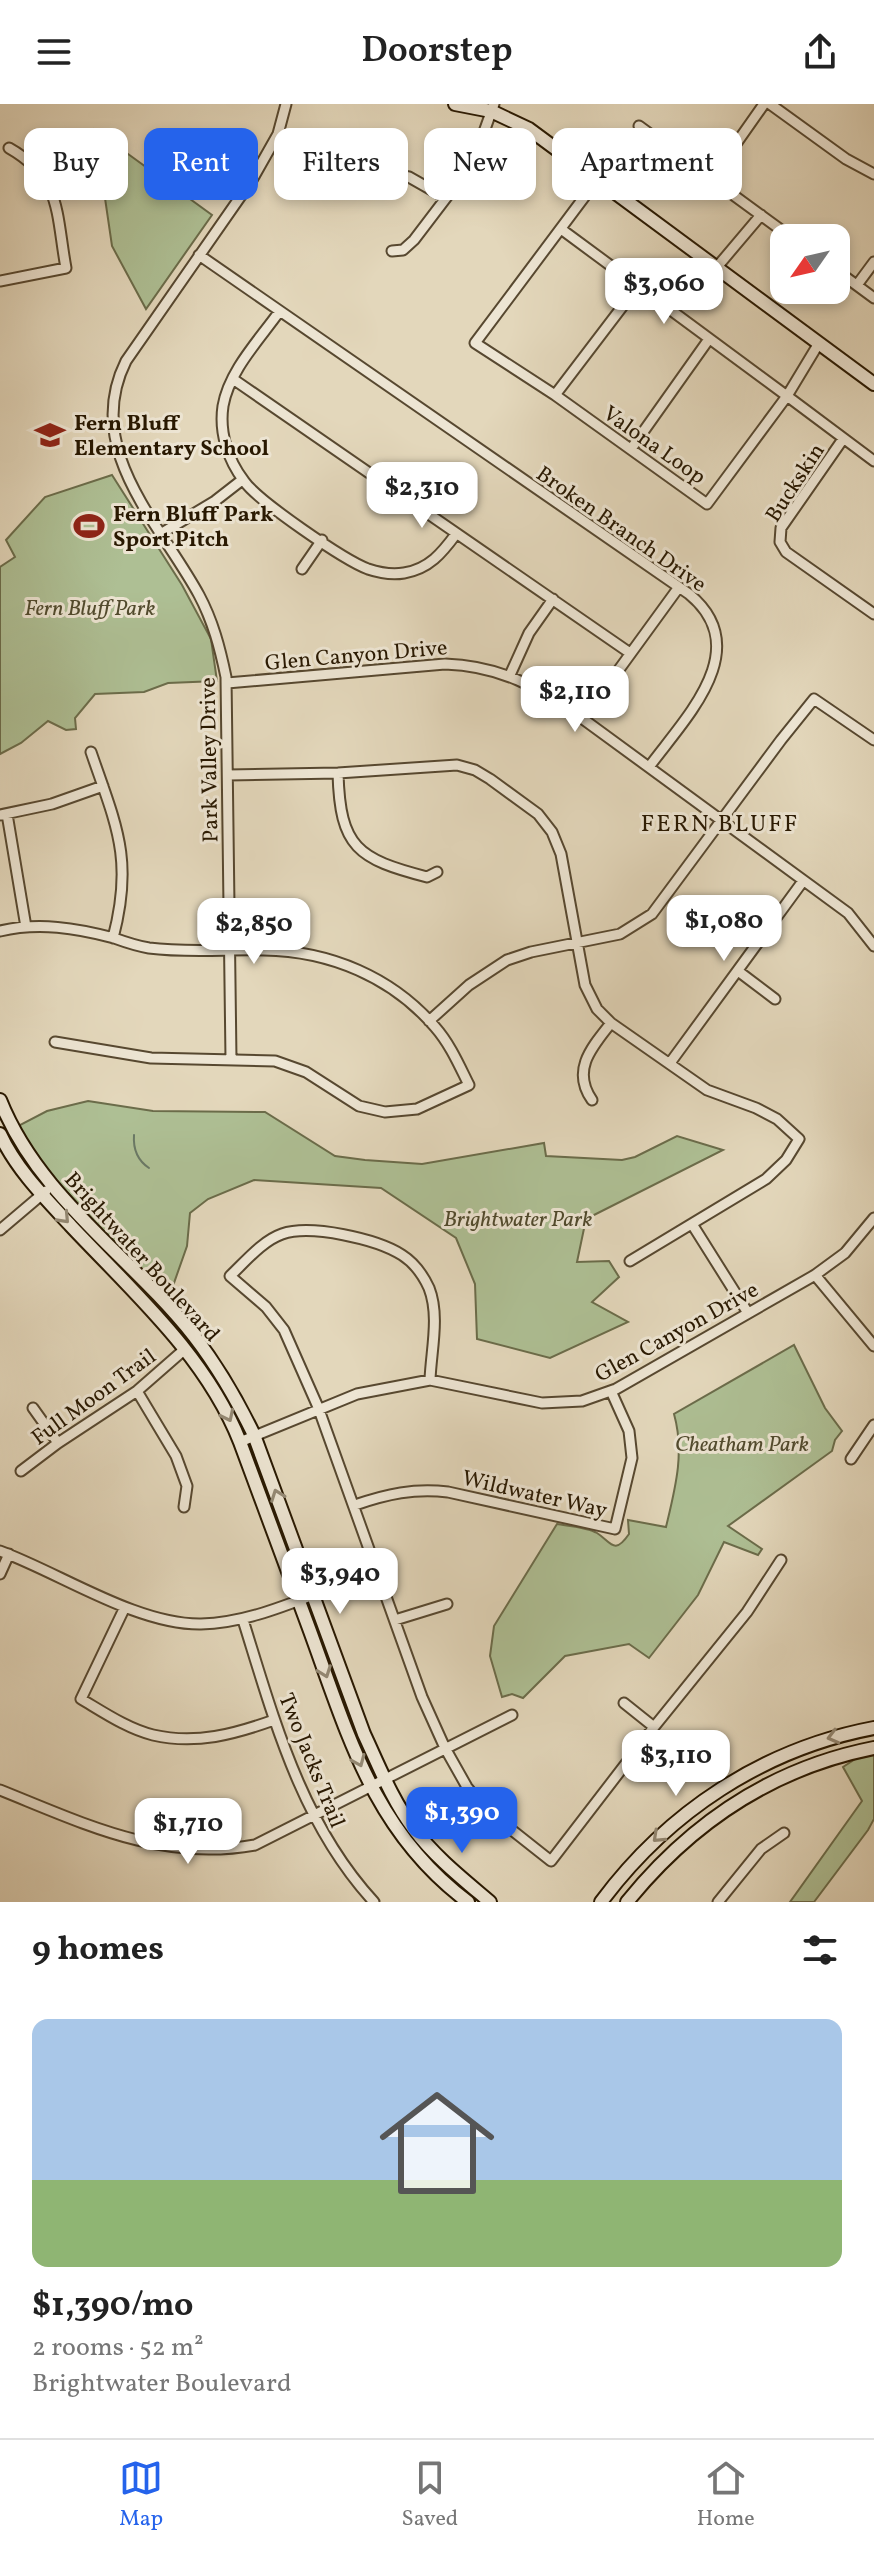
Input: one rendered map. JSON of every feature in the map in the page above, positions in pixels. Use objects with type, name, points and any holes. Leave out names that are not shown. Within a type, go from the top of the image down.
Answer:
[{"type":"street","name":"Park Valley Drive","points":[[231,1059],[227,683],[221,651],[208,613],[129,481],[119,458],[113,432],[115,392],[123,368],[137,343],[270,150],[286,104]]},
{"type":"street","points":[[455,104],[492,108],[552,146]]},
{"type":"street","points":[[742,135],[764,104]]},
{"type":"street","points":[[770,104],[846,159],[874,174]]},
{"type":"street","points":[[485,128],[492,108]]},
{"type":"street","points":[[0,281],[66,268],[54,200],[46,179],[29,159],[9,148]]},
{"type":"street","points":[[392,251],[409,246],[444,200]]},
{"type":"street","name":"Valona Loop","points":[[582,200],[475,343],[555,395],[707,504],[787,396]]},
{"type":"street","points":[[625,200],[874,384]]},
{"type":"street","points":[[741,200],[773,224]]},
{"type":"street","points":[[717,267],[761,215]]},
{"type":"street","points":[[561,229],[874,461]]},
{"type":"street","name":"Broken Branch Drive","points":[[199,255],[679,587],[702,606],[716,638],[715,668],[695,703],[649,767]]},
{"type":"street","points":[[857,285],[874,262]]},
{"type":"street","points":[[850,280],[874,298]]},
{"type":"street","points":[[555,395],[638,286]]},
{"type":"street","points":[[279,312],[233,379],[223,406],[222,425],[229,456],[242,480],[269,504],[369,569],[403,574],[420,569],[436,559],[456,534]]},
{"type":"street","points":[[631,449],[709,339]]},
{"type":"street","points":[[787,396],[819,343]]},
{"type":"street","points":[[233,379],[630,653]]},
{"type":"street","name":"Buckskin","points":[[843,439],[781,528],[779,539],[781,546],[874,614]]},
{"type":"street","points":[[162,533],[215,501],[242,480]]},
{"type":"street","points":[[302,569],[322,540]]},
{"type":"street","points":[[583,719],[679,587]]},
{"type":"street","points":[[510,675],[523,643],[553,599]]},
{"type":"street","name":"Glen Canyon Drive","points":[[227,683],[445,664],[471,665],[510,675],[542,690],[848,913],[874,946]]},
{"type":"street","points":[[429,1021],[469,985],[502,963],[531,952],[620,934],[652,914],[814,699],[874,740]]},
{"type":"street","points":[[91,752],[118,826],[122,850],[123,894],[113,938]]},
{"type":"street","points":[[228,775],[338,773],[445,764],[475,770],[538,814],[552,832],[561,854],[586,990],[597,1009],[611,1023],[707,1090],[777,1119],[799,1139],[786,1160],[766,1179],[630,1261]]},
{"type":"street","points":[[338,773],[341,816],[355,844],[368,856],[389,867],[427,877],[437,872]]},
{"type":"street","points":[[26,927],[4,814],[61,802],[103,786]]},
{"type":"street","points":[[670,1063],[803,881]]},
{"type":"street","points":[[0,931],[59,927],[145,948],[180,951],[281,950],[321,956],[345,964],[398,992],[429,1021],[447,1044],[469,1085],[417,1109],[385,1112],[359,1106],[288,1064],[268,1060],[151,1058],[55,1042]]},
{"type":"street","points":[[738,971],[775,999]]},
{"type":"street","points":[[592,1100],[583,1085],[584,1068],[595,1043],[611,1023]]},
{"type":"street","name":"Brightwater Boulevard","points":[[0,1100],[46,1190],[193,1335],[234,1393],[254,1435],[364,1734],[385,1781],[414,1830],[448,1867],[490,1902]]},
{"type":"street","name":"Brightwater Boulevard","points":[[0,1134],[185,1349],[215,1390],[240,1442],[371,1788],[422,1861],[447,1887],[468,1902]]},
{"type":"street","points":[[0,1230],[46,1190]]},
{"type":"street","points":[[692,1224],[748,1313]]},
{"type":"street","name":"Glen Canyon Drive","points":[[240,1442],[318,1407],[380,1387],[430,1380],[542,1403],[582,1401],[611,1391],[815,1275],[845,1253],[873,1224]]},
{"type":"street","points":[[430,1380],[434,1310],[429,1289],[420,1273],[404,1256],[381,1244],[324,1232],[301,1230],[281,1234],[266,1243],[230,1276],[266,1307],[284,1330],[318,1407],[422,1697],[445,1748],[467,1787],[484,1808],[551,1861],[747,1612],[781,1560]]},
{"type":"street","points":[[815,1275],[874,1346]]},
{"type":"street","name":"Full Moon Trail","points":[[21,1471],[137,1391],[185,1349]]},
{"type":"street","points":[[137,1391],[176,1456],[187,1486],[184,1507]]},
{"type":"street","name":"Wildwater Way","points":[[355,1505],[389,1493],[423,1489],[615,1529],[632,1458],[629,1431],[611,1391]]},
{"type":"street","points":[[33,1408],[58,1443]]},
{"type":"street","points":[[851,1459],[874,1425]]},
{"type":"street","points":[[0,1574],[5,1553],[125,1607],[153,1616],[198,1624],[243,1620],[313,1595]]},
{"type":"street","points":[[395,1620],[447,1604]]},
{"type":"street","points":[[125,1607],[81,1699],[152,1735],[190,1739],[230,1736],[274,1720]]},
{"type":"street","name":"Two Jacks Trail","points":[[243,1620],[274,1720],[314,1817],[330,1847],[374,1902]]},
{"type":"street","points":[[624,1703],[654,1727]]},
{"type":"street","points":[[0,1790],[121,1838],[204,1851],[255,1845],[512,1715]]},
{"type":"street","points":[[601,1902],[640,1854],[675,1822],[722,1787],[794,1750],[874,1728]]},
{"type":"street","points":[[627,1902],[687,1838],[732,1805],[801,1770],[874,1748]]},
{"type":"street","points":[[794,1750],[801,1770]]},
{"type":"street","points":[[769,1761],[779,1779]]},
{"type":"street","points":[[718,1902],[761,1849],[784,1833]]},
{"type":"green space","points":[[128,154],[144,166],[144,200],[191,200],[212,215],[146,309],[112,246],[105,200],[128,200]]},
{"type":"green space","name":"Fern Bluff Park","points":[[112,475],[182,585],[211,639],[217,681],[168,683],[144,692],[95,694],[75,718],[76,729],[66,730],[48,721],[21,743],[0,754],[0,567],[15,557],[6,540],[45,497]]},
{"type":"green space","name":"Brightwater Park","points":[[88,1101],[153,1111],[265,1112],[335,1156],[365,1160],[422,1164],[544,1143],[546,1156],[622,1160],[635,1157],[677,1136],[723,1150],[586,1219],[577,1262],[609,1261],[619,1277],[592,1302],[628,1322],[550,1358],[477,1339],[475,1284],[456,1238],[381,1188],[254,1180],[208,1199],[190,1213],[187,1246],[168,1300],[50,1174],[18,1126],[47,1111]]},
{"type":"green space","name":"Cheatham Park","points":[[794,1345],[825,1408],[842,1431],[832,1451],[728,1526],[762,1549],[758,1555],[724,1542],[698,1595],[649,1658],[629,1644],[565,1656],[523,1698],[512,1694],[502,1697],[490,1656],[494,1626],[557,1524],[593,1531],[616,1546],[629,1534],[628,1520],[666,1527],[679,1457],[674,1414]]},
{"type":"green space","points":[[874,1753],[874,1819],[868,1830],[814,1902],[790,1902],[862,1801],[843,1767],[860,1756]]},
{"type":"waterway","points":[[134,1135],[137,1154],[149,1168]]},
{"type":"place","name":"Fern Bluff Elementary School","points":[[50,435]]},
{"type":"place","name":"Fern Bluff Park Sport Pitch","points":[[89,526]]},
{"type":"district","name":"FERN BLUFF","points":[[720,823]]}]
